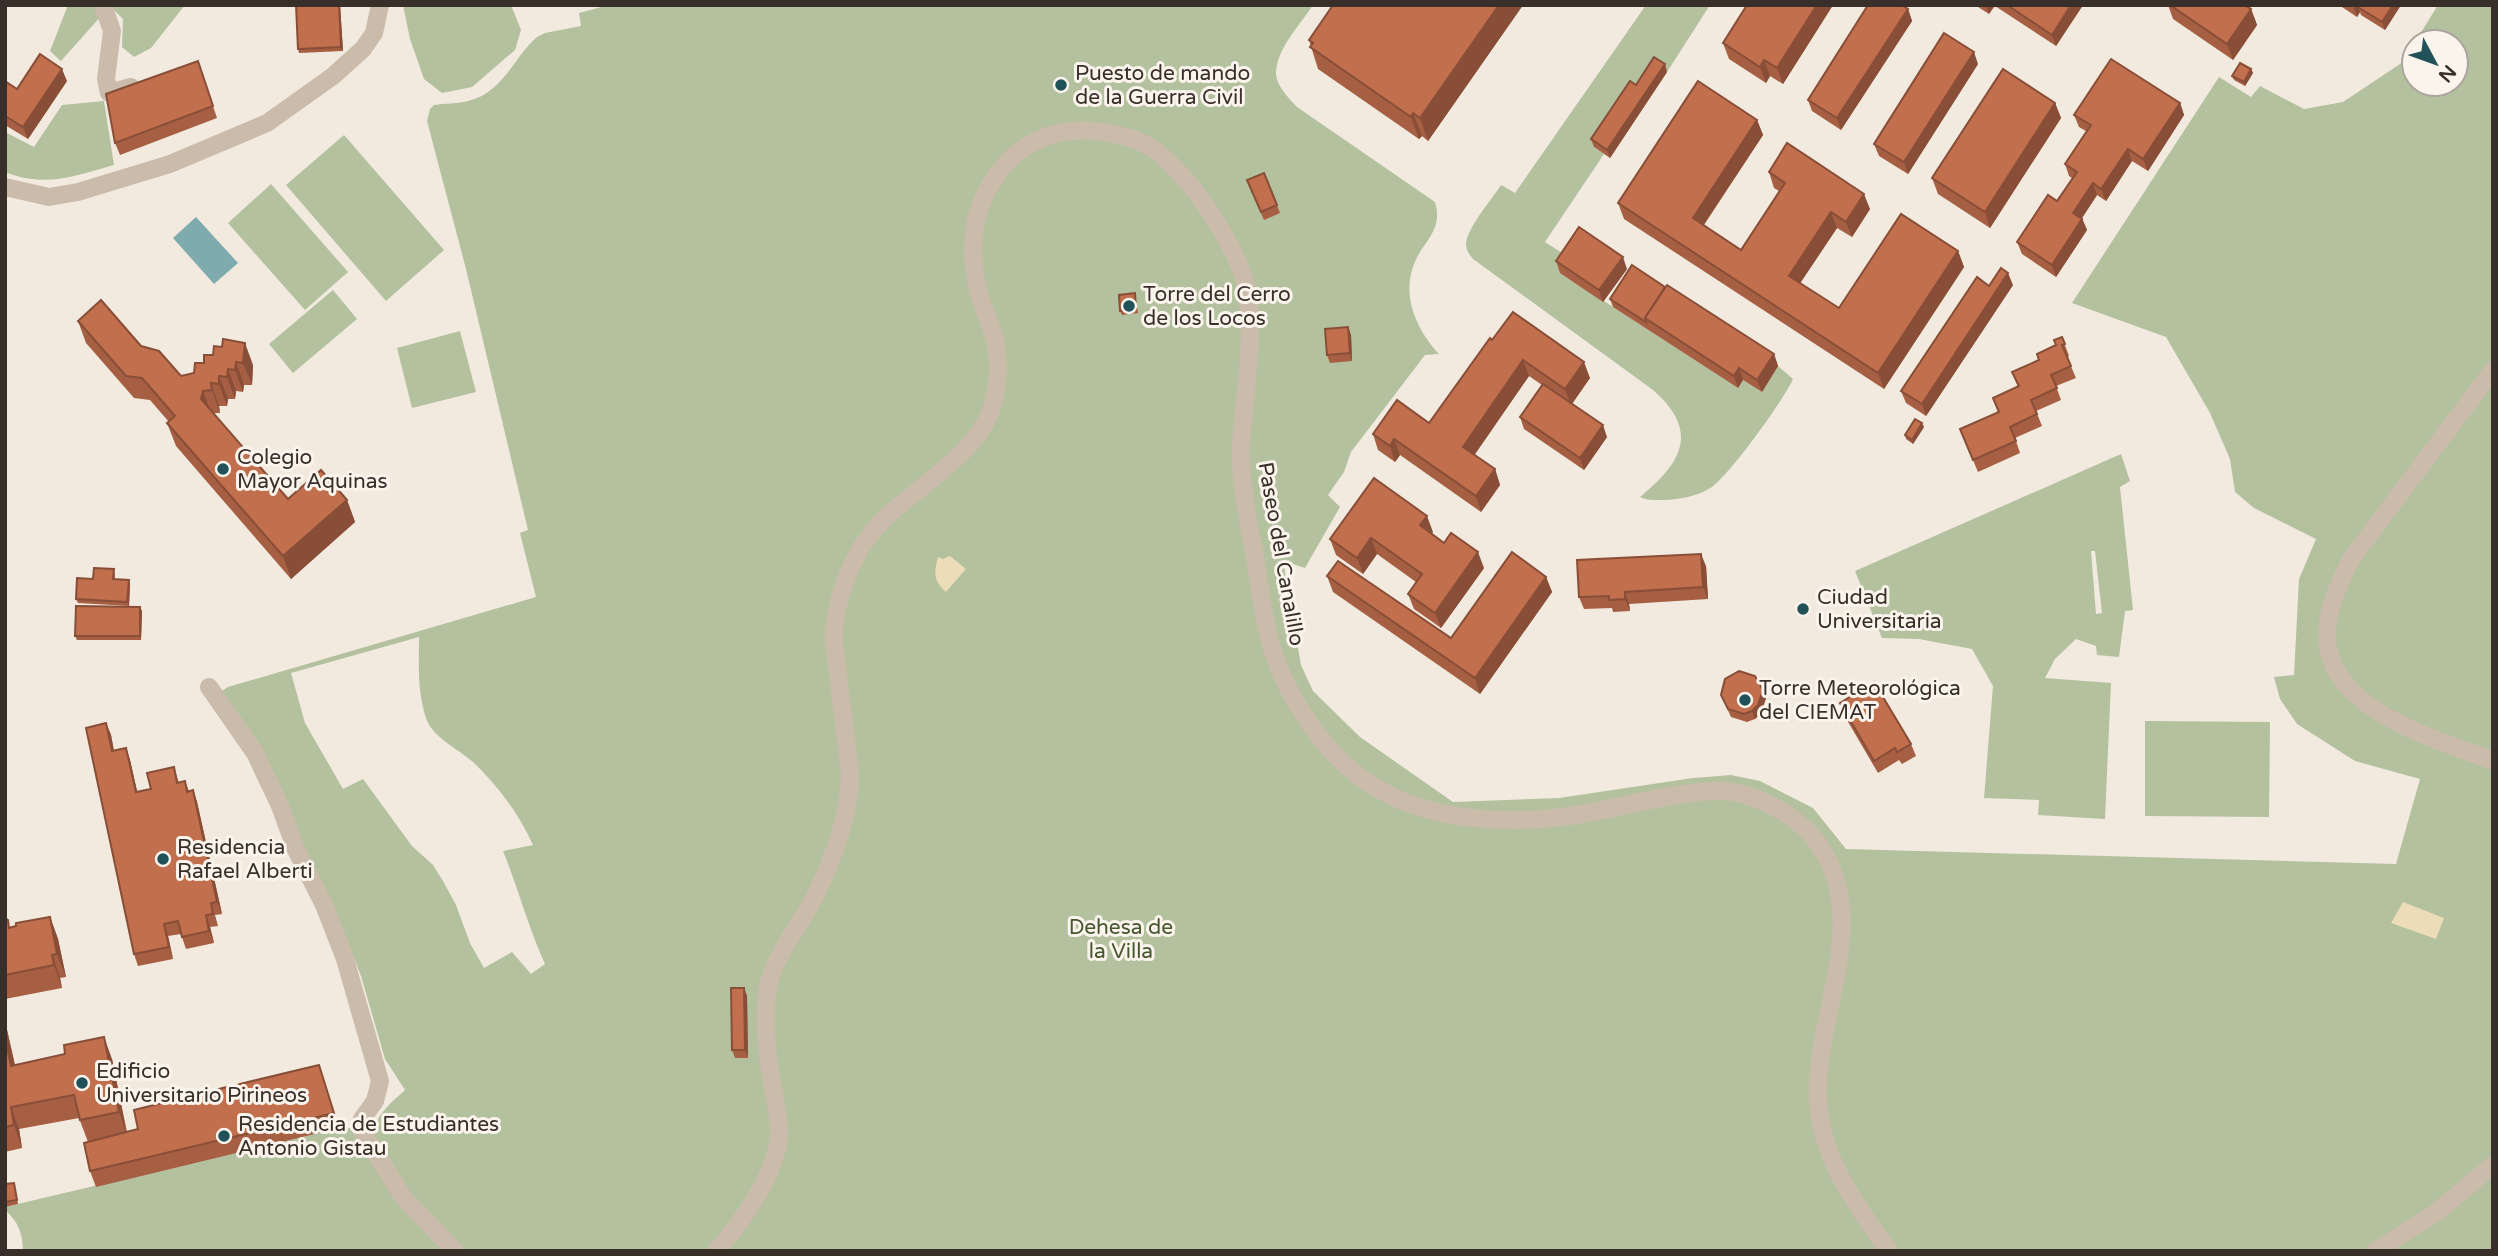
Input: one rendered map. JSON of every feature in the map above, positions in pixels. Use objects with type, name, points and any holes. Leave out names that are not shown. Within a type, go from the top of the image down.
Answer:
[{"type":"street","points":[[103,5],[112,31],[106,79],[110,93],[150,82]]},
{"type":"street","points":[[5,187],[49,197],[78,192],[170,164],[267,123],[363,50],[374,33],[380,5]]},
{"type":"street","name":"Paseo del Canalillo","points":[[716,1251],[728,1238],[757,1194],[771,1165],[779,1136],[765,1005],[770,981],[778,959],[816,894],[844,821],[850,794],[834,634],[841,597],[857,555],[869,535],[953,461],[987,421],[994,401],[998,363],[995,341],[979,294],[974,260],[975,222],[986,193],[1001,169],[1023,147],[1053,134],[1077,129],[1128,136],[1152,148],[1192,189],[1238,262],[1247,285],[1250,311],[1241,447],[1243,489],[1269,637],[1278,666],[1293,696],[1316,733],[1350,770],[1392,797],[1440,814],[1462,818],[1546,819],[1662,797],[1728,791],[1766,802],[1811,833],[1824,851],[1838,890],[1842,925],[1821,1053],[1818,1098],[1821,1124],[1837,1173],[1889,1251]]},
{"type":"street","points":[[2493,370],[2351,559],[2336,589],[2327,634],[2329,655],[2337,673],[2363,701],[2393,720],[2493,761]]},
{"type":"street","points":[[209,687],[255,753],[280,806],[296,850],[324,905],[345,959],[380,1081],[375,1101],[362,1119],[360,1128],[403,1197],[455,1251]]},
{"type":"street","points":[[2375,1251],[2437,1212],[2493,1165]]},
{"type":"green space","points":[[68,5],[185,5],[151,48],[134,57],[122,47],[123,19],[110,6],[61,61],[50,51]]},
{"type":"green space","points":[[403,5],[511,5],[521,30],[515,50],[472,87],[442,93],[424,79],[410,39]]},
{"type":"green space","name":"Dehesa de la Villa","points":[[609,5],[1313,5],[1284,46],[1277,65],[1277,79],[1297,107],[1435,202],[1437,212],[1434,229],[1413,267],[1409,291],[1419,325],[1439,354],[1425,355],[1351,452],[1344,472],[1328,495],[1340,507],[1305,568],[1283,561],[1301,665],[1313,691],[1360,737],[1453,802],[1559,798],[1731,775],[1760,781],[1813,808],[1846,849],[2396,864],[2420,779],[2355,761],[2297,724],[2280,699],[2274,677],[2294,675],[2299,579],[2316,539],[2254,508],[2235,492],[2230,459],[2210,413],[2166,337],[2072,303],[2219,77],[2251,97],[2260,86],[2304,109],[2343,102],[2400,64],[2400,98],[2470,98],[2470,28],[2424,28],[2438,5],[2493,5],[2493,1251],[23,1251],[19,1228],[5,1207],[339,1128],[374,1128],[383,1112],[405,1090],[385,1059],[361,976],[341,925],[220,692],[228,687],[536,597],[520,533],[528,530],[466,269],[427,121],[434,105],[468,101],[490,90],[537,37],[581,26],[579,13]],"holes":[[[419,637],[421,698],[429,725],[491,781],[514,811],[533,845],[503,851],[545,964],[531,974],[512,952],[484,968],[470,943],[456,905],[433,865],[412,846],[363,779],[343,789],[305,723],[291,673]]]},
{"type":"green space","points":[[1646,5],[1710,5],[1667,72],[1657,65],[1594,147],[1604,154],[1545,242],[1570,258],[1561,273],[1738,388],[1743,380],[1762,392],[1778,366],[1793,379],[1756,436],[1721,479],[1701,493],[1666,500],[1640,497],[1666,472],[1680,446],[1681,433],[1668,405],[1653,390],[1473,259],[1466,244],[1475,222],[1501,185],[1515,193]]},
{"type":"green space","points":[[104,101],[114,165],[47,180],[20,177],[5,172],[5,132],[34,147],[62,105]]},
{"type":"green space","points":[[344,135],[444,250],[386,301],[286,185]]},
{"type":"green space","points":[[271,184],[348,272],[305,310],[228,223]]},
{"type":"green space","points":[[333,290],[357,319],[293,373],[269,344]]},
{"type":"green space","points":[[460,331],[476,392],[412,408],[397,348]]},
{"type":"green space","points":[[2121,454],[2130,481],[2120,487],[2133,610],[2125,611],[2119,657],[2097,655],[2096,646],[2076,639],[2055,659],[2045,678],[2111,683],[2105,819],[2038,815],[2039,800],[1984,798],[1993,686],[1972,649],[1919,639],[1882,638],[1855,571]],"holes":[[[2091,551],[2095,551],[2102,613],[2096,614]]]},
{"type":"green space","points":[[2145,721],[2270,722],[2269,817],[2145,816]]},
{"type":"sand","points":[[950,556],[966,569],[946,592],[937,580],[936,568],[938,557],[943,559]]},
{"type":"sand","points":[[2403,902],[2444,918],[2436,939],[2391,923]]},
{"type":"water","points":[[196,217],[238,263],[214,284],[173,238]]},
{"type":"building","points":[[296,5],[339,5],[341,47],[298,49]]},
{"type":"building","points":[[1333,5],[1499,5],[1420,118],[1413,113],[1411,117],[1310,47],[1313,43],[1309,40]]},
{"type":"building","points":[[1747,5],[1817,5],[1777,68],[1764,60],[1760,67],[1723,43]]},
{"type":"building","points":[[1868,5],[1902,5],[1908,9],[1837,118],[1808,100]]},
{"type":"building","points":[[2007,5],[2071,5],[2052,35]]},
{"type":"building","points":[[2170,5],[2245,5],[2251,9],[2227,44]]},
{"type":"building","points":[[2393,5],[2382,22],[2358,7]]},
{"type":"building","points":[[1944,33],[1974,52],[1904,162],[1874,144]]},
{"type":"building","points":[[40,54],[62,69],[23,127],[5,116],[5,81],[17,89]]},
{"type":"building","points":[[1654,57],[1665,64],[1607,150],[1591,139],[1630,81],[1636,85]]},
{"type":"building","points":[[2111,59],[2180,103],[2143,159],[2128,149],[2101,189],[2093,183],[2073,213],[2082,219],[2052,265],[2017,242],[2048,195],[2057,201],[2077,172],[2065,164],[2091,125],[2074,115]]},
{"type":"building","points":[[198,61],[213,106],[115,143],[106,94]]},
{"type":"building","points":[[2240,63],[2251,69],[2244,82],[2232,76]]},
{"type":"building","points":[[2003,69],[2055,103],[1985,212],[1932,178]]},
{"type":"building","points":[[1698,81],[1757,120],[1693,218],[1741,250],[1785,183],[1769,172],[1787,143],[1864,194],[1846,222],[1831,212],[1789,276],[1839,308],[1901,214],[1958,251],[1878,373],[1618,203]]},
{"type":"building","points":[[1264,173],[1277,205],[1261,212],[1247,180]]},
{"type":"building","points":[[1579,227],[1623,257],[1599,290],[1556,261]]},
{"type":"building","points":[[1632,265],[1665,287],[1645,318],[1646,322],[1610,299]]},
{"type":"building","points":[[2001,268],[2008,273],[1922,404],[1901,391],[1977,277],[1989,286]]},
{"type":"building","points":[[1667,285],[1774,354],[1757,380],[1739,368],[1734,376],[1645,318]]},
{"type":"building","name":"Torre del Cerro de los Locos","points":[[1135,293],[1136,309],[1120,311],[1119,295]]},
{"type":"building","name":"Colegio Mayor Aquinas","points":[[101,300],[141,346],[159,351],[181,376],[194,373],[195,363],[204,363],[204,355],[213,355],[214,346],[222,347],[223,339],[245,343],[243,363],[236,362],[235,370],[228,369],[227,377],[219,376],[219,384],[211,383],[212,390],[203,391],[201,399],[288,499],[321,470],[347,500],[283,556],[167,423],[175,416],[142,378],[126,376],[78,321]]},
{"type":"building","points":[[1513,312],[1584,362],[1565,389],[1523,360],[1463,447],[1495,469],[1476,496],[1394,439],[1390,446],[1373,434],[1397,400],[1429,423],[1490,338],[1492,340]]},
{"type":"building","points":[[1348,327],[1350,353],[1327,355],[1325,329]]},
{"type":"building","points":[[2062,337],[2065,344],[2062,345],[2071,366],[2051,375],[2057,388],[2031,400],[2037,414],[2010,427],[2016,441],[1973,460],[1960,429],[1999,412],[1993,398],[2019,386],[2012,372],[2039,360],[2037,354],[2056,345],[2054,340]]},
{"type":"building","points":[[1543,384],[1603,425],[1580,458],[1520,417]]},
{"type":"building","points":[[1915,419],[1922,423],[1912,440],[1905,435]]},
{"type":"building","points":[[1374,478],[1427,516],[1420,525],[1444,543],[1451,533],[1478,552],[1435,613],[1408,594],[1422,574],[1371,538],[1357,558],[1330,539]]},
{"type":"building","points":[[1512,552],[1546,577],[1475,678],[1327,576],[1338,561],[1451,638]]},
{"type":"building","points":[[1701,554],[1703,587],[1625,592],[1625,599],[1609,600],[1609,596],[1579,597],[1577,560]]},
{"type":"building","points":[[94,568],[114,569],[113,579],[129,580],[127,602],[76,599],[77,578],[93,579]]},
{"type":"building","points":[[76,606],[140,607],[140,636],[75,636]]},
{"type":"building","name":"Torre Meteorológica del CIEMAT","points":[[1739,671],[1755,676],[1763,690],[1758,705],[1744,714],[1728,709],[1721,695],[1725,679]]},
{"type":"building","points":[[1874,682],[1911,744],[1897,752],[1895,748],[1874,761],[1840,703]]},
{"type":"building","name":"Residencia Rafael Alberti","points":[[106,723],[112,751],[126,748],[136,792],[151,789],[147,773],[174,767],[177,783],[185,781],[187,792],[193,790],[217,902],[211,903],[213,914],[206,915],[209,931],[182,937],[178,921],[164,924],[169,947],[134,954],[86,728]]},
{"type":"building","points":[[50,917],[57,954],[52,955],[54,965],[5,975],[5,918],[9,928],[16,926],[16,923]]},
{"type":"building","points":[[731,988],[744,988],[745,1050],[732,1050]]},
{"type":"building","points":[[5,1037],[11,1066],[65,1054],[64,1045],[104,1037],[119,1112],[80,1120],[74,1095],[11,1107],[14,1125],[5,1127]]},
{"type":"building","name":"Residencia de Estudiantes Antonio Gistau","points":[[319,1065],[334,1113],[90,1171],[84,1143],[138,1129],[134,1110]]},
{"type":"building","points":[[14,1183],[17,1200],[5,1202],[5,1184]]},
{"type":"place","name":"Puesto de mando de la Guerra Civil","points":[[1061,85]]},
{"type":"place","name":"Torre del Cerro de los Locos","points":[[1129,306]]},
{"type":"place","name":"Colegio Mayor Aquinas","points":[[223,469]]},
{"type":"place","name":"Ciudad Universitaria","points":[[1803,609]]},
{"type":"place","name":"Torre Meteorológica del CIEMAT","points":[[1745,700]]},
{"type":"place","name":"Residencia Rafael Alberti","points":[[163,859]]},
{"type":"place","name":"Edificio Universitario Pirineos","points":[[82,1083]]},
{"type":"place","name":"Residencia de Estudiantes Antonio Gistau","points":[[224,1136]]}]
